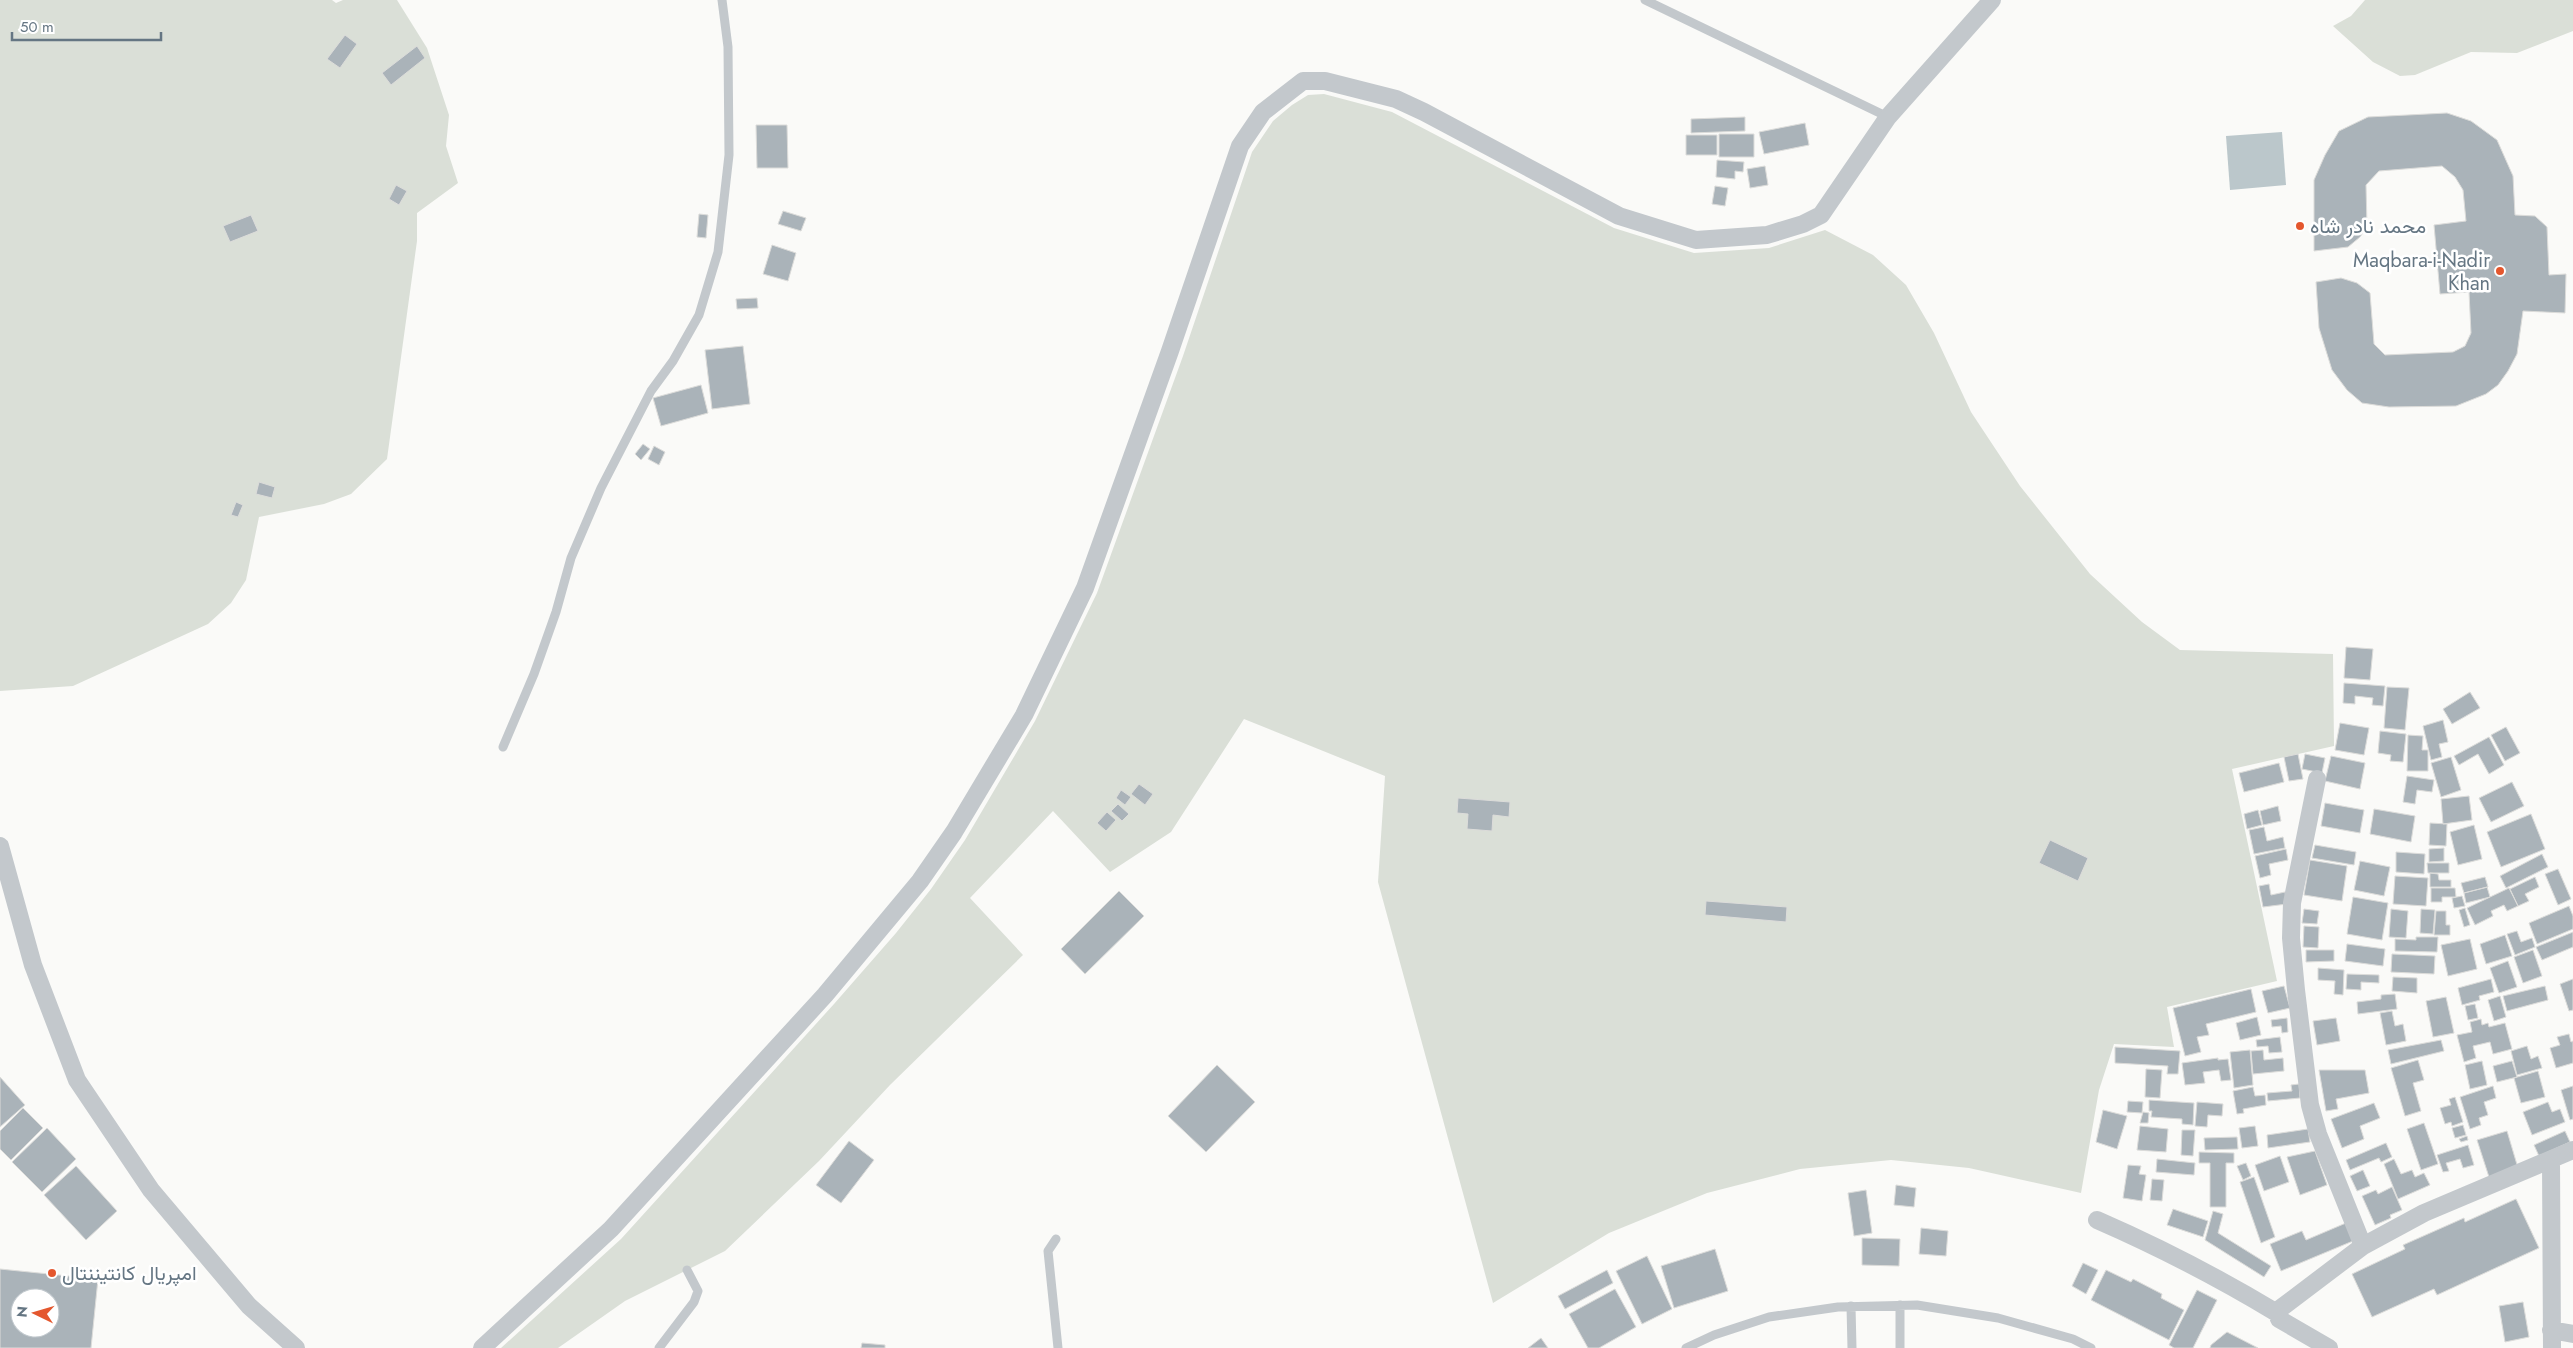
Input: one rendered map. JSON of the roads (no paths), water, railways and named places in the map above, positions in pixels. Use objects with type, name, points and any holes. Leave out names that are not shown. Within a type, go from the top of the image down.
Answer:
[{"type":"street","points":[[482,1348],[618,1222],[825,995],[920,881],[954,832],[1024,715],[1085,588],[1173,342],[1240,146],[1264,112],[1303,81],[1325,80],[1360,88],[1396,99],[1424,112],[1619,216],[1696,240],[1767,235],[1803,224],[1821,215],[1888,117],[1992,0]]},
{"type":"street","points":[[2317,779],[2292,903],[2291,938],[2296,990],[2310,1106],[2318,1134],[2363,1246]]},
{"type":"street","points":[[0,848],[33,964],[77,1080],[151,1190],[248,1306],[296,1348]]},
{"type":"street","points":[[2277,1313],[2280,1308],[2363,1246],[2424,1213],[2573,1150]]},
{"type":"street","points":[[2551,1160],[2550,1330],[2552,1348]]},
{"type":"street","points":[[2097,1220],[2139,1238],[2222,1281],[2277,1313],[2280,1320],[2329,1348]]},
{"type":"street","points":[[2550,1330],[2573,1334]]},
{"type":"lane","points":[[503,747],[534,674],[556,612],[572,558],[601,488],[651,391],[673,361],[702,306],[718,252],[729,155],[728,47],[722,0]]},
{"type":"lane","points":[[1645,0],[1888,117]]},
{"type":"lane","points":[[1056,1239],[1048,1250],[1058,1348]]},
{"type":"lane","points":[[659,1348],[694,1302],[698,1291],[687,1270]]},
{"type":"lane","points":[[1900,1305],[1900,1348]]},
{"type":"lane","points":[[1686,1348],[1714,1335],[1769,1317],[1851,1306],[1917,1305],[1998,1318],[2073,1339],[2091,1348]]},
{"type":"lane","points":[[1851,1306],[1852,1348]]},
{"type":"place","name":"محمد نادر شاه","points":[[2300,226]]},
{"type":"place","name":"Maqbara-i-Nadir Khan","points":[[2500,271]]},
{"type":"place","name":"امپریال کانتیننتال","points":[[52,1273]]}]
